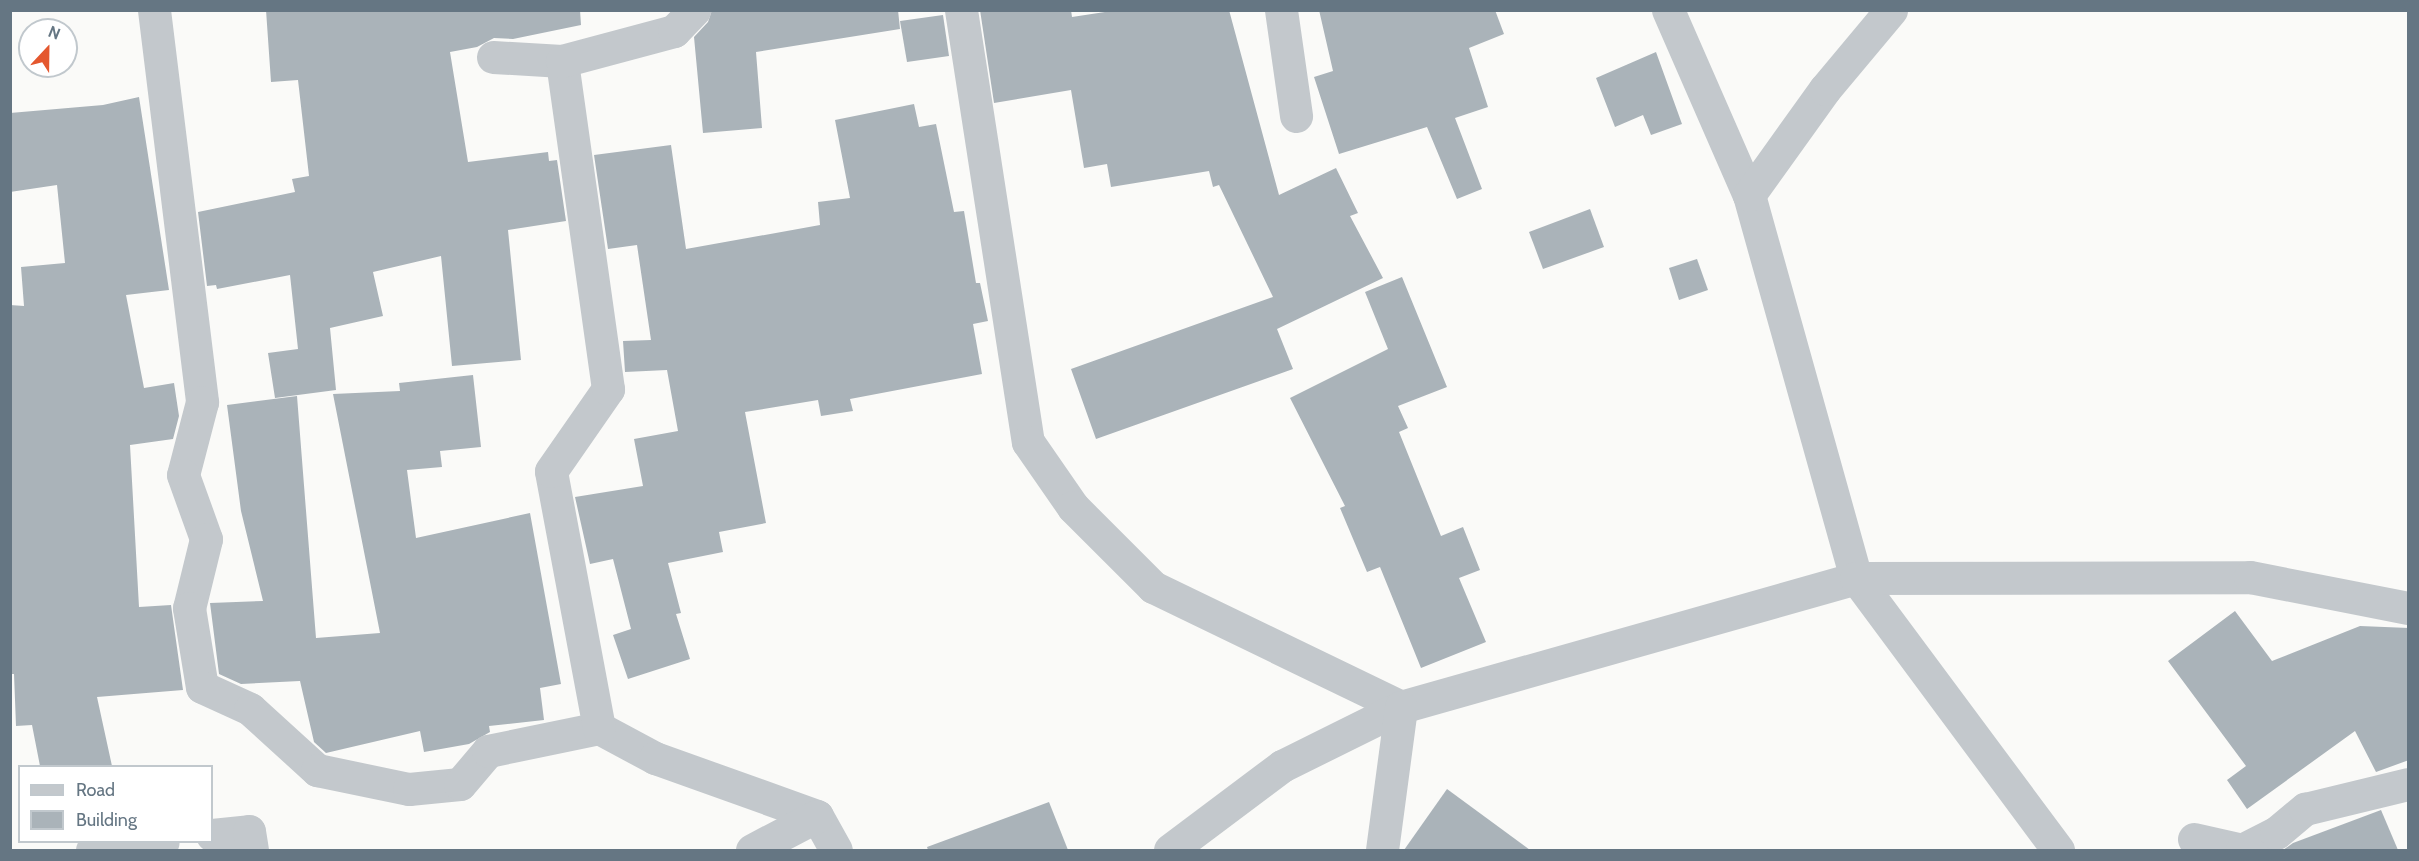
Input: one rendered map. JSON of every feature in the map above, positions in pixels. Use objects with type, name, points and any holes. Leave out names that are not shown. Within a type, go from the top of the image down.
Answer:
[{"type":"street","points":[[154,10],[202,402],[183,475],[206,539],[189,608],[202,687],[250,709],[317,770],[408,789],[460,784],[488,752],[599,728],[655,758],[817,816],[836,850]]},
{"type":"street","points":[[493,57],[562,61],[674,32],[694,10]]},
{"type":"street","points":[[961,10],[1028,442],[1073,507],[1154,587],[1401,707]]},
{"type":"street","points":[[1281,10],[1296,116]]},
{"type":"street","points":[[1668,10],[1749,195],[1856,578],[2058,850]]},
{"type":"street","points":[[1749,195],[1825,89],[1891,10]]},
{"type":"street","points":[[562,61],[608,389],[551,471],[599,728]]},
{"type":"street","points":[[1170,850],[1282,766],[1401,707],[1856,578],[2250,577],[2409,608]]},
{"type":"street","points":[[1382,850],[1401,707]]},
{"type":"street","points":[[2194,839],[2242,850],[2276,833],[2305,809],[2409,784]]},
{"type":"street","points":[[752,850],[817,816]]},
{"type":"street","points":[[213,835],[249,831],[252,850]]},
{"type":"street","points":[[92,850],[154,843]]},
{"type":"building","points":[[266,10],[580,10],[581,25],[513,39],[494,38],[477,47],[450,52],[468,162],[548,152],[549,161],[557,160],[566,221],[508,230],[521,360],[452,366],[441,256],[373,272],[383,316],[330,328],[336,390],[275,398],[268,353],[298,349],[290,275],[217,289],[216,285],[207,286],[198,212],[295,192],[292,179],[309,176],[298,80],[271,82]]},
{"type":"building","points":[[712,10],[898,10],[900,29],[756,52],[762,128],[703,133],[694,37],[708,22]]},
{"type":"building","points":[[980,10],[1071,10],[1072,17],[1118,10],[1229,10],[1279,195],[1336,168],[1358,213],[1350,216],[1383,278],[1277,329],[1293,369],[1096,439],[1071,369],[1273,297],[1219,185],[1213,187],[1209,171],[1111,187],[1107,164],[1084,168],[1071,90],[994,103]]},
{"type":"building","points":[[1319,10],[1495,10],[1504,34],[1469,48],[1488,107],[1455,118],[1482,189],[1457,199],[1427,127],[1339,154],[1314,77],[1333,71]]},
{"type":"building","points":[[943,15],[949,56],[907,62],[900,21]]},
{"type":"building","points":[[1656,52],[1682,124],[1651,135],[1643,115],[1615,127],[1596,78]]},
{"type":"building","points":[[139,97],[169,290],[126,295],[144,388],[174,383],[179,416],[173,439],[130,445],[139,607],[171,605],[183,690],[97,697],[112,765],[40,765],[32,725],[16,726],[14,674],[10,674],[10,305],[24,306],[21,267],[65,263],[57,185],[10,192],[10,113],[103,105]]},
{"type":"building","points":[[914,104],[919,127],[936,124],[954,212],[964,211],[976,283],[980,283],[988,321],[973,324],[982,374],[850,399],[853,411],[821,416],[818,400],[745,412],[766,523],[719,532],[723,552],[668,563],[681,613],[676,614],[690,659],[628,679],[613,635],[631,629],[613,559],[590,564],[575,497],[643,486],[634,439],[678,431],[667,370],[625,372],[623,341],[651,340],[637,245],[608,249],[594,155],[671,145],[686,249],[820,225],[818,202],[850,198],[835,120]]},
{"type":"building","points":[[1590,209],[1604,247],[1543,269],[1529,232]]},
{"type":"building","points":[[1697,259],[1708,290],[1679,300],[1669,268]]},
{"type":"building","points":[[1402,277],[1447,387],[1398,406],[1408,428],[1399,432],[1441,536],[1463,527],[1480,570],[1459,578],[1486,642],[1421,668],[1380,567],[1367,572],[1340,508],[1345,506],[1290,398],[1388,349],[1365,292]]},
{"type":"building","points":[[473,375],[481,447],[440,451],[442,467],[407,470],[416,538],[530,513],[561,684],[540,688],[544,720],[489,726],[490,732],[469,744],[424,752],[420,731],[326,753],[314,742],[300,681],[241,684],[219,674],[210,603],[263,601],[241,511],[227,405],[297,396],[316,638],[380,633],[333,394],[400,391],[399,383]]},
{"type":"building","points":[[2235,611],[2272,661],[2360,626],[2409,628],[2409,760],[2376,772],[2355,731],[2247,809],[2227,780],[2246,766],[2168,661]]},
{"type":"building","points":[[1447,789],[1530,850],[1404,850]]},
{"type":"building","points":[[1049,802],[1068,850],[928,850],[927,847]]},
{"type":"building","points":[[2381,810],[2398,850],[2283,850],[2293,843]]}]
